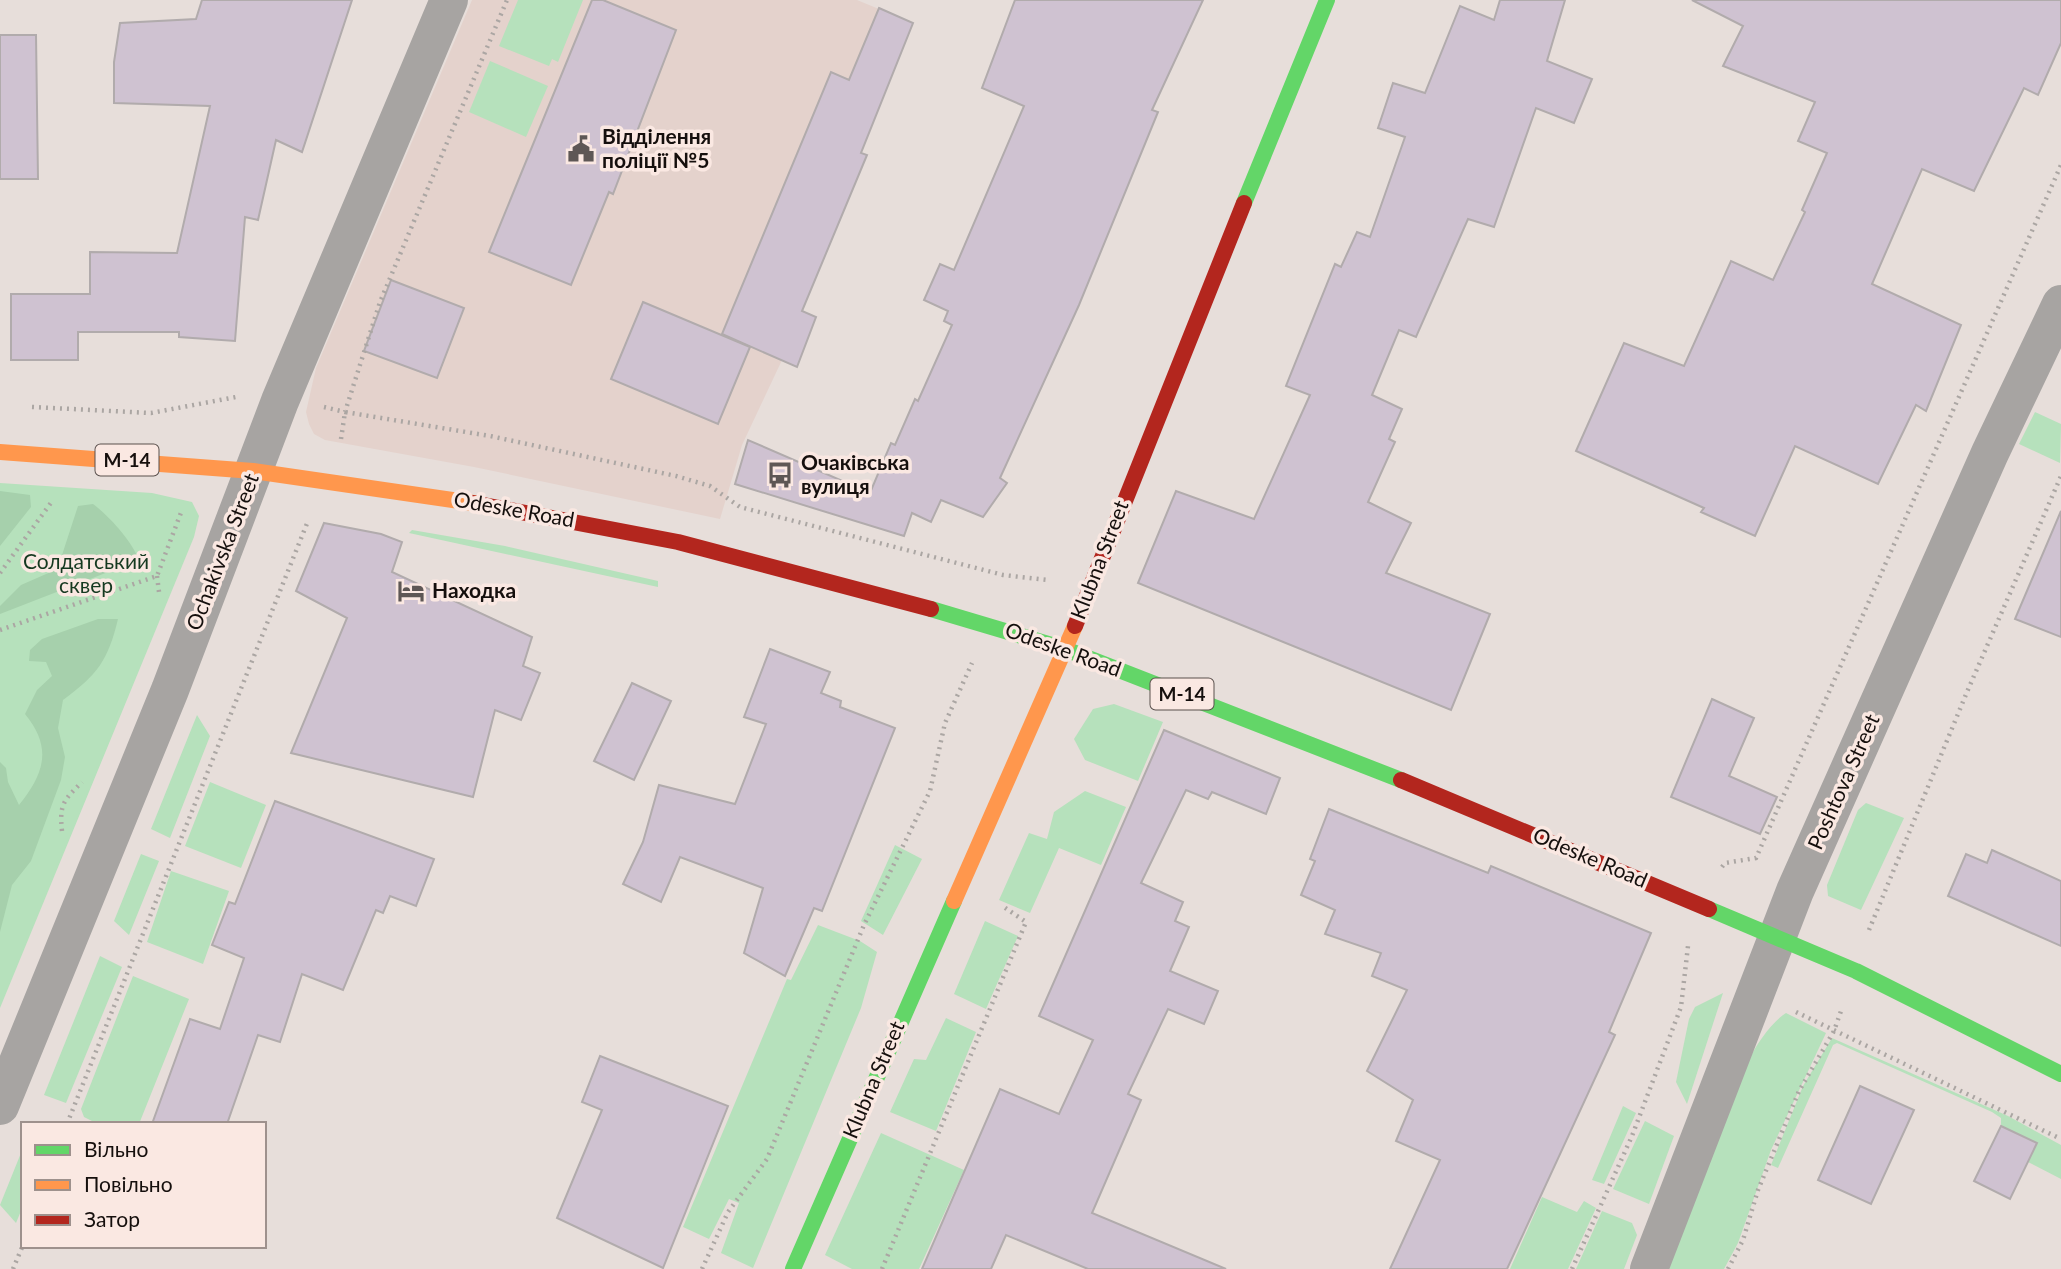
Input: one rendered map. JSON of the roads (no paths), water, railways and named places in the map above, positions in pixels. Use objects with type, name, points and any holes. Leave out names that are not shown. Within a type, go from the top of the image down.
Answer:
[{"type":"main road","name":"Klubna Street","points":[[793,1269],[1065,649],[1327,0]]},
{"type":"main road","name":"Odeske Road","points":[[0,452],[253,471],[427,495],[678,542],[986,623],[1065,649],[1334,752],[1776,936],[1856,971],[2061,1074]]},
{"type":"street","name":"Ochakivska Street","points":[[0,1106],[170,690],[253,471],[449,0]]},
{"type":"street","name":"Poshtova Street","points":[[1649,1269],[1776,936],[1990,453],[2061,304]]},
{"type":"place","name":"Відділення поліції №5","points":[[581,149]]},
{"type":"place","name":"Очаківська вулиця","points":[[780,475]]},
{"type":"place","name":"Находка","points":[[411,591]]},
{"type":"park label","name":"Солдатський сквер","points":[[86,574]]}]
